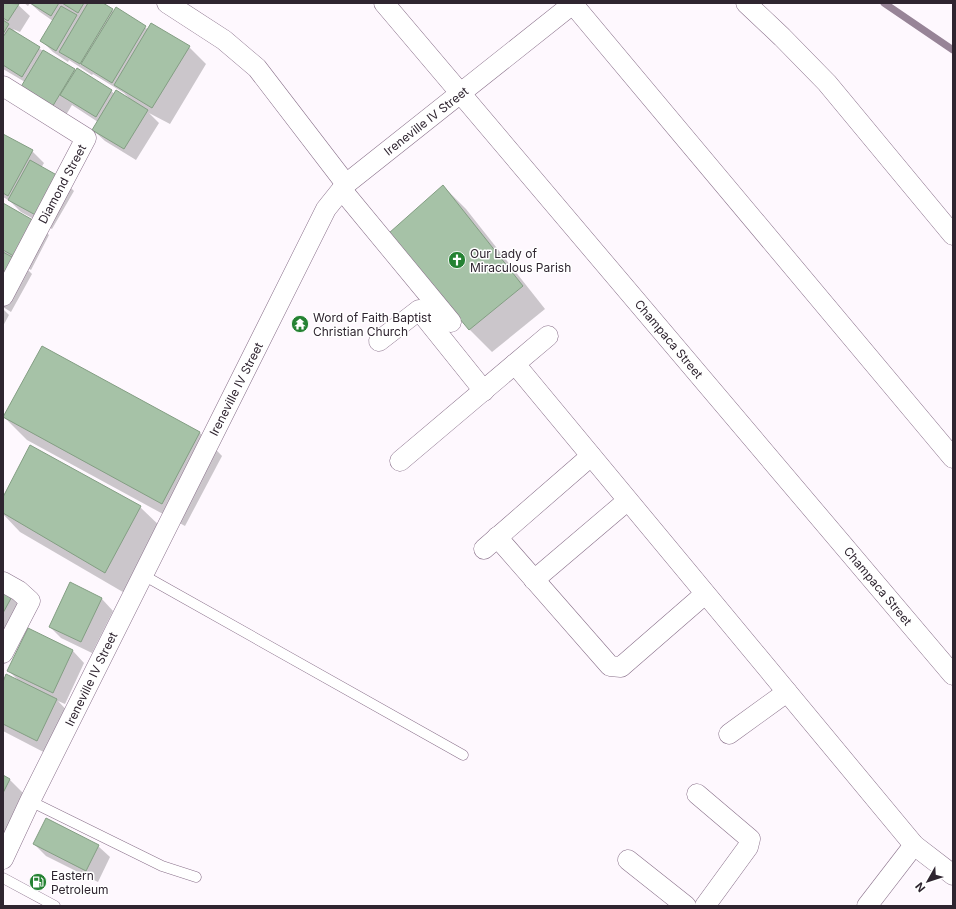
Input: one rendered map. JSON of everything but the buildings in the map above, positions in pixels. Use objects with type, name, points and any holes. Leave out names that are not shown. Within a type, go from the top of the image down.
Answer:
[{"type":"street","points":[[167,3],[224,40],[257,68],[344,187],[451,322]]},
{"type":"street","name":"Champaca Street","points":[[384,3],[953,675]]},
{"type":"street","points":[[573,3],[953,458]]},
{"type":"street","name":"Ireneville IV Street","points":[[3,860],[30,801],[326,209],[344,187],[573,3]]},
{"type":"street","points":[[746,3],[827,83],[953,235]]},
{"type":"street","name":"Diamond Street","points":[[3,86],[86,138],[3,296]]},
{"type":"street","points":[[379,341],[419,310],[484,391]]},
{"type":"street","points":[[400,461],[548,336]]},
{"type":"street","points":[[515,364],[914,845],[953,875]]},
{"type":"street","points":[[591,456],[491,543],[534,580],[610,666],[621,667],[705,594]]},
{"type":"street","points":[[534,580],[628,500]]},
{"type":"street","points":[[3,582],[18,591],[30,601],[3,653]]},
{"type":"street","points":[[729,734],[786,692]]},
{"type":"street","points":[[697,794],[750,839],[748,847],[705,906]]},
{"type":"street","points":[[867,906],[914,845]]},
{"type":"street","points":[[628,860],[686,906]]},
{"type":"lane","points":[[143,575],[463,755]]},
{"type":"lane","points":[[30,801],[162,866],[196,877]]},
{"type":"lane","points":[[3,878],[55,906]]},
{"type":"waterway","points":[[884,3],[953,50]]},
{"type":"place","name":"Our Lady of Miraculous Parish","points":[[457,260]]},
{"type":"place","name":"Word of Faith Baptist Christian Church","points":[[300,324]]},
{"type":"place","name":"Eastern Petroleum","points":[[38,882]]}]
